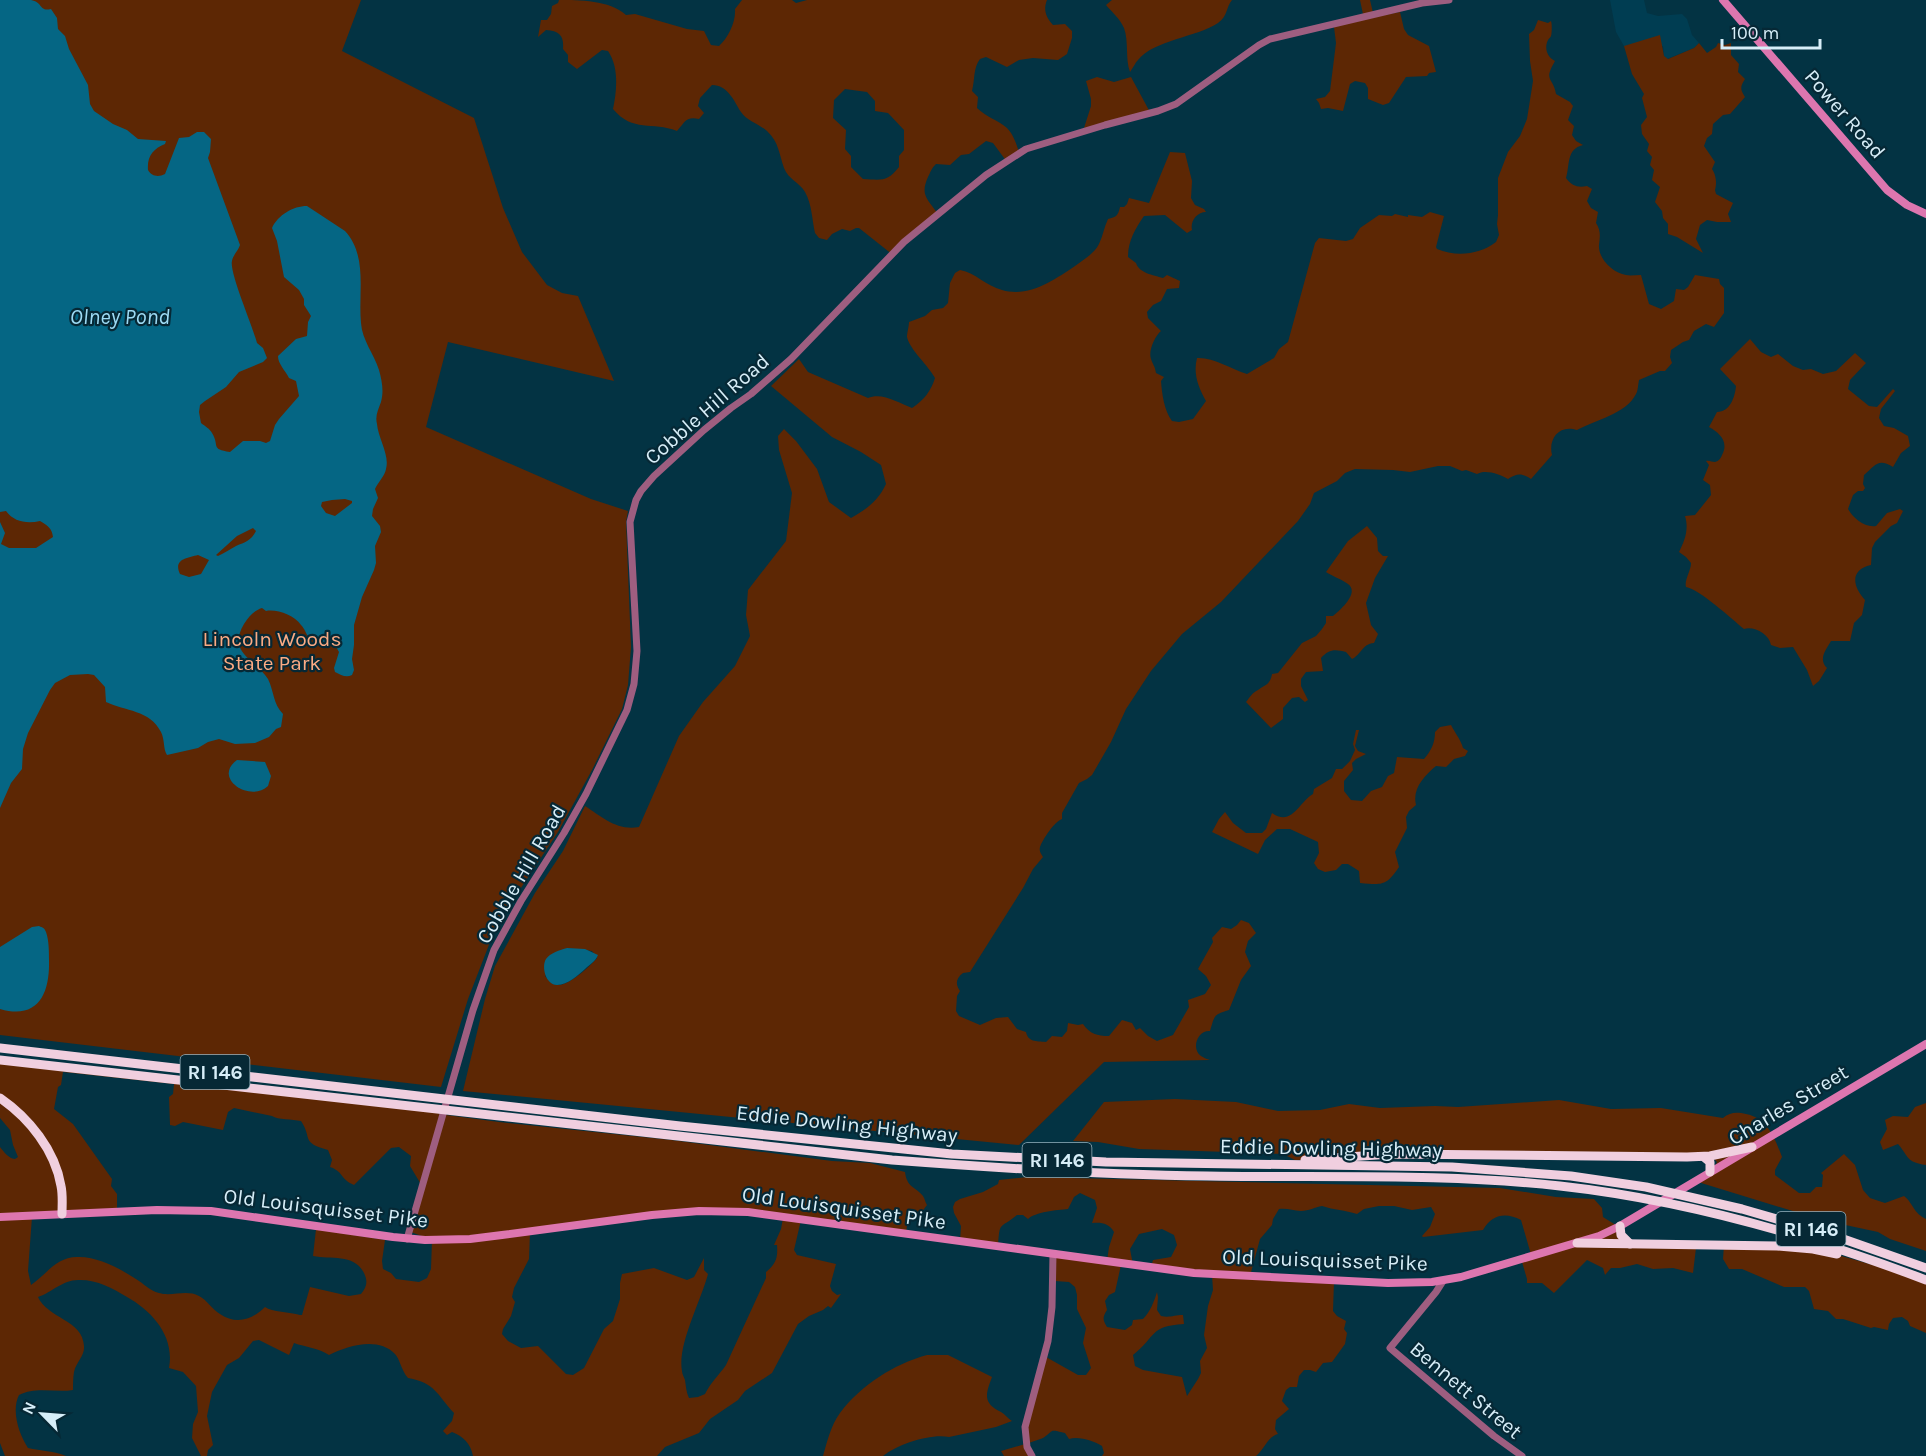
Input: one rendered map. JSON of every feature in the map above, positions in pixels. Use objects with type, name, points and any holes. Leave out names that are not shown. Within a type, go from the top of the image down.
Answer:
[{"type":"highway","name":"Eddie Dowling Highway","points":[[0,1048],[915,1151],[1027,1159],[1228,1165],[1452,1167],[1546,1174],[1646,1187],[1693,1197],[1788,1222],[1926,1268]]},
{"type":"highway","name":"Eddie Dowling Highway","points":[[0,1060],[880,1158],[982,1167],[1163,1175],[1450,1178],[1535,1183],[1633,1196],[1684,1206],[1773,1228],[1915,1275]]},
{"type":"highway","points":[[0,1098],[28,1122],[51,1157],[61,1185],[62,1214]]},
{"type":"highway","points":[[1228,1165],[1391,1154],[1704,1157],[1752,1147]]},
{"type":"highway","points":[[1704,1157],[1710,1162],[1712,1169],[1710,1172]]},
{"type":"highway","points":[[1620,1226],[1621,1235],[1630,1244]]},
{"type":"highway","points":[[1576,1243],[1802,1247],[1915,1275]]},
{"type":"highway","name":"RI 146","points":[[1915,1275],[1926,1280]]},
{"type":"main road","name":"Power Road","points":[[1723,0],[1887,190],[1907,205],[1926,214]]},
{"type":"main road","name":"Charles Street","points":[[1668,1197],[1926,1044]]},
{"type":"main road","name":"Old Louisquisset Pike","points":[[0,1217],[157,1210],[211,1212],[407,1239],[470,1239],[652,1215],[720,1211],[762,1214],[1161,1269],[1225,1275],[1388,1283],[1443,1281],[1461,1277],[1599,1236],[1668,1197]]},
{"type":"street","name":"Cobble Hill Road","points":[[407,1239],[471,1018],[494,950],[586,794],[627,710],[634,684],[637,651],[630,522],[636,500],[654,476],[704,430],[751,394],[791,359],[904,242],[986,175],[1018,154],[1050,141],[1176,104],[1270,39],[1422,3],[1449,0]]},
{"type":"street","points":[[1032,1456],[1027,1447],[1025,1427],[1048,1341],[1052,1307],[1053,1254]]},
{"type":"street","name":"Bennett Street","points":[[1443,1281],[1390,1348],[1494,1436],[1522,1456]]},
{"type":"shaded area","points":[[1610,0],[1644,0],[1647,13],[1658,16],[1682,14],[1687,19],[1692,35],[1699,43],[1694,48],[1667,59],[1664,56],[1663,46],[1624,46],[1616,32]]},
{"type":"green space","name":"Lincoln Woods State Park","points":[[0,0],[361,0],[342,51],[474,118],[503,208],[522,252],[547,285],[562,293],[578,296],[614,381],[448,342],[426,427],[591,499],[628,511],[626,522],[631,647],[628,685],[622,709],[558,832],[497,924],[468,999],[441,1087],[0,1035]]},
{"type":"green space","points":[[559,0],[585,1],[611,6],[626,15],[635,14],[687,29],[704,31],[711,45],[719,46],[731,29],[735,9],[742,0],[792,0],[796,3],[807,0],[1047,0],[1045,10],[1049,19],[1053,25],[1065,24],[1072,31],[1072,38],[1067,54],[1058,60],[1033,58],[1019,60],[1007,67],[986,57],[980,59],[975,70],[972,91],[978,97],[977,108],[1007,128],[1020,155],[1007,162],[993,143],[986,141],[969,154],[961,155],[950,165],[936,164],[928,177],[925,192],[938,214],[893,255],[859,228],[850,231],[842,229],[832,234],[827,240],[819,238],[815,233],[807,197],[803,189],[786,172],[774,139],[767,131],[744,115],[730,94],[722,88],[712,85],[700,98],[698,106],[704,113],[699,119],[686,120],[677,131],[635,124],[620,116],[613,109],[616,79],[612,57],[608,51],[602,50],[577,69],[568,62],[568,55],[563,49],[563,41],[558,33],[546,30],[538,37],[541,20],[547,20],[552,6]],"holes":[[[845,89],[867,92],[875,101],[875,111],[888,113],[904,130],[904,150],[899,156],[899,167],[884,179],[863,179],[851,167],[851,156],[845,149],[846,130],[833,118],[834,100]]]},
{"type":"green space","points":[[1112,0],[1232,0],[1224,17],[1218,23],[1145,53],[1130,72],[1124,28],[1106,5]]},
{"type":"green space","points":[[1360,0],[1370,0],[1374,17],[1400,12],[1404,29],[1408,35],[1429,46],[1436,72],[1429,73],[1427,76],[1406,77],[1389,103],[1383,105],[1368,99],[1368,88],[1365,83],[1355,81],[1350,84],[1343,111],[1321,109],[1316,99],[1325,97],[1330,91],[1336,43],[1334,27],[1364,19]]},
{"type":"green space","points":[[1538,20],[1548,23],[1551,21],[1551,36],[1546,49],[1548,55],[1555,61],[1549,76],[1556,94],[1573,106],[1568,120],[1574,126],[1572,135],[1583,145],[1571,154],[1566,178],[1575,186],[1587,186],[1592,189],[1587,201],[1591,208],[1598,212],[1596,223],[1600,234],[1599,250],[1604,260],[1621,274],[1641,275],[1649,304],[1661,309],[1674,301],[1676,289],[1684,290],[1688,287],[1695,275],[1719,279],[1724,288],[1724,313],[1714,327],[1706,324],[1694,331],[1689,340],[1671,350],[1672,363],[1665,371],[1639,380],[1637,393],[1625,407],[1577,430],[1565,429],[1556,434],[1553,438],[1552,455],[1531,479],[1519,474],[1508,479],[1493,473],[1477,474],[1450,466],[1410,472],[1355,469],[1345,473],[1337,481],[1314,493],[1310,504],[1298,521],[1221,602],[1182,634],[1151,671],[1126,709],[1092,775],[1079,783],[1062,813],[1062,819],[1052,827],[1044,840],[1040,849],[1043,857],[1033,869],[970,972],[963,973],[959,977],[957,986],[960,991],[957,996],[956,1011],[959,1016],[980,1025],[996,1018],[1008,1017],[1017,1029],[1026,1032],[1029,1038],[1036,1041],[1046,1042],[1052,1036],[1062,1037],[1067,1031],[1068,1023],[1083,1024],[1094,1034],[1109,1036],[1122,1020],[1132,1023],[1136,1030],[1140,1028],[1157,1041],[1173,1035],[1189,1007],[1188,1000],[1205,994],[1211,985],[1198,969],[1213,942],[1212,938],[1222,927],[1231,929],[1241,920],[1249,923],[1256,933],[1248,941],[1245,952],[1251,966],[1241,980],[1229,1010],[1215,1016],[1210,1031],[1202,1034],[1197,1040],[1198,1053],[1210,1060],[1104,1062],[1019,1145],[463,1091],[495,966],[535,893],[563,851],[585,806],[617,825],[639,827],[679,736],[703,702],[735,666],[750,636],[746,615],[748,590],[786,541],[792,493],[779,450],[778,436],[784,429],[796,441],[817,469],[829,502],[851,518],[872,504],[886,484],[881,465],[832,437],[771,386],[799,359],[808,372],[868,398],[885,397],[912,408],[926,395],[935,378],[909,342],[907,337],[909,322],[925,316],[932,310],[943,308],[948,303],[950,283],[955,273],[960,270],[966,272],[996,288],[1012,292],[1031,290],[1050,282],[1088,257],[1097,248],[1108,219],[1116,216],[1120,207],[1127,204],[1129,198],[1149,203],[1170,152],[1185,153],[1192,181],[1191,198],[1195,205],[1206,212],[1195,218],[1192,230],[1187,233],[1165,215],[1144,216],[1133,235],[1128,257],[1147,273],[1163,278],[1167,275],[1180,281],[1179,288],[1167,289],[1161,301],[1147,312],[1148,318],[1161,331],[1156,336],[1150,356],[1156,373],[1164,377],[1161,381],[1163,396],[1172,421],[1193,419],[1206,401],[1197,380],[1197,358],[1216,361],[1247,374],[1274,358],[1279,349],[1288,342],[1315,243],[1319,238],[1346,241],[1353,239],[1360,228],[1379,215],[1422,217],[1430,212],[1444,216],[1437,249],[1460,254],[1482,250],[1496,242],[1499,235],[1497,224],[1498,178],[1508,152],[1520,136],[1527,119],[1533,81],[1529,34],[1534,30]],"holes":[[[567,948],[592,951],[597,958],[573,979],[557,985],[545,976]]]},
{"type":"green space","points":[[1660,35],[1664,56],[1668,59],[1694,48],[1699,43],[1707,53],[1718,43],[1725,45],[1731,43],[1731,55],[1739,64],[1738,72],[1745,79],[1741,88],[1745,97],[1730,114],[1723,115],[1713,124],[1712,134],[1707,138],[1704,146],[1715,162],[1712,169],[1716,179],[1716,194],[1733,203],[1728,214],[1731,222],[1707,220],[1700,225],[1696,239],[1703,253],[1668,234],[1668,224],[1655,202],[1660,187],[1652,180],[1654,170],[1650,165],[1652,157],[1647,151],[1649,144],[1642,134],[1641,125],[1647,117],[1642,98],[1644,94],[1632,74],[1624,46]]},
{"type":"green space","points":[[1097,77],[1114,82],[1131,77],[1151,114],[1084,128],[1091,106],[1086,81]]},
{"type":"green space","points":[[1750,339],[1761,352],[1771,357],[1778,354],[1793,366],[1823,374],[1836,371],[1855,353],[1866,363],[1850,380],[1848,389],[1869,406],[1877,407],[1893,389],[1895,391],[1881,409],[1879,418],[1884,426],[1894,428],[1908,436],[1910,446],[1901,453],[1893,467],[1880,463],[1871,468],[1864,475],[1865,488],[1863,491],[1858,491],[1853,495],[1848,509],[1856,519],[1864,524],[1876,526],[1887,513],[1900,509],[1903,511],[1897,523],[1875,542],[1872,548],[1871,565],[1864,567],[1856,575],[1856,585],[1865,600],[1862,615],[1854,623],[1850,641],[1831,641],[1823,658],[1827,668],[1813,686],[1807,670],[1793,647],[1780,648],[1771,645],[1767,637],[1760,632],[1744,629],[1707,599],[1686,587],[1691,563],[1679,552],[1686,534],[1685,516],[1695,515],[1711,495],[1710,485],[1703,480],[1709,465],[1706,461],[1718,461],[1724,450],[1722,438],[1709,427],[1717,412],[1722,411],[1731,403],[1736,386],[1720,369]]},
{"type":"green space","points":[[1367,526],[1377,538],[1378,551],[1383,556],[1388,556],[1375,578],[1366,603],[1371,625],[1378,634],[1374,643],[1367,645],[1352,659],[1346,652],[1339,650],[1332,650],[1324,655],[1321,658],[1323,671],[1306,672],[1301,679],[1301,686],[1308,700],[1305,702],[1299,697],[1292,698],[1283,708],[1283,719],[1271,728],[1246,702],[1254,692],[1269,682],[1272,674],[1278,673],[1302,643],[1316,636],[1326,623],[1326,616],[1333,616],[1348,601],[1352,592],[1348,584],[1326,572],[1348,541]]},
{"type":"green space","points":[[1451,725],[1463,748],[1468,751],[1465,756],[1454,759],[1446,767],[1436,766],[1420,783],[1415,799],[1416,805],[1406,817],[1407,828],[1395,852],[1399,867],[1391,878],[1383,883],[1360,883],[1359,871],[1348,864],[1342,864],[1336,870],[1325,872],[1318,869],[1314,863],[1319,853],[1318,842],[1290,829],[1277,829],[1265,840],[1258,854],[1212,832],[1225,812],[1233,823],[1246,833],[1262,833],[1272,813],[1285,817],[1295,812],[1313,794],[1314,789],[1332,778],[1336,769],[1342,769],[1350,761],[1355,750],[1353,744],[1356,730],[1359,730],[1355,746],[1358,751],[1366,754],[1352,763],[1353,770],[1344,781],[1344,791],[1351,800],[1362,801],[1371,791],[1382,787],[1388,776],[1394,773],[1397,757],[1424,759],[1432,747],[1435,732],[1440,727]]},
{"type":"green space","points":[[0,1063],[404,1105],[446,1115],[499,1122],[671,1140],[832,1161],[870,1163],[905,1172],[908,1181],[923,1196],[927,1205],[921,1213],[908,1218],[906,1233],[801,1220],[794,1250],[797,1255],[836,1264],[830,1286],[837,1295],[841,1294],[831,1308],[828,1306],[798,1324],[772,1373],[710,1419],[699,1433],[665,1447],[657,1456],[473,1456],[463,1438],[452,1432],[447,1435],[443,1431],[452,1421],[454,1413],[425,1383],[408,1378],[397,1356],[388,1349],[380,1345],[362,1344],[329,1355],[294,1343],[289,1355],[259,1340],[253,1341],[239,1358],[227,1365],[212,1392],[207,1416],[213,1445],[208,1450],[207,1456],[201,1456],[192,1438],[193,1424],[198,1412],[196,1386],[183,1372],[169,1368],[168,1345],[160,1326],[136,1303],[110,1288],[87,1280],[74,1280],[38,1297],[49,1310],[78,1330],[82,1337],[84,1350],[74,1372],[73,1390],[25,1392],[19,1395],[16,1408],[19,1429],[28,1448],[66,1456],[5,1456],[0,1443],[0,1147],[10,1157],[15,1159],[18,1157],[10,1130],[0,1118]],"holes":[[[63,1072],[174,1084],[173,1094],[169,1097],[170,1125],[175,1126],[183,1122],[223,1130],[228,1112],[234,1108],[301,1121],[310,1142],[328,1150],[332,1160],[330,1167],[354,1185],[391,1148],[399,1147],[411,1156],[410,1166],[422,1186],[411,1232],[432,1240],[431,1269],[427,1278],[419,1282],[396,1279],[383,1269],[385,1240],[316,1229],[313,1256],[354,1262],[364,1273],[366,1284],[361,1294],[349,1296],[310,1287],[302,1315],[265,1307],[244,1320],[232,1319],[214,1310],[199,1296],[189,1293],[156,1292],[115,1267],[85,1257],[70,1258],[57,1263],[31,1285],[28,1271],[32,1217],[117,1211],[117,1194],[111,1186],[112,1179],[73,1124],[54,1109]],[[712,1211],[783,1218],[774,1245],[777,1245],[776,1260],[766,1272],[766,1278],[726,1365],[705,1394],[689,1398],[681,1360],[686,1336],[708,1274],[704,1270],[704,1258],[694,1277],[687,1280],[654,1268],[622,1274],[620,1299],[613,1321],[604,1329],[584,1368],[573,1375],[566,1374],[538,1346],[521,1348],[508,1341],[502,1334],[515,1302],[512,1297],[514,1288],[529,1259],[530,1232]]]},
{"type":"green space","points":[[1175,1099],[1236,1102],[1278,1111],[1320,1110],[1349,1104],[1380,1108],[1458,1107],[1559,1100],[1611,1109],[1661,1108],[1723,1118],[1734,1113],[1746,1114],[1765,1124],[1776,1143],[1782,1157],[1775,1170],[1775,1175],[1799,1193],[1810,1193],[1816,1187],[1822,1187],[1823,1175],[1821,1173],[1844,1154],[1855,1165],[1863,1190],[1870,1198],[1885,1203],[1904,1196],[1918,1214],[1926,1219],[1926,1251],[1890,1239],[1878,1232],[1822,1220],[1698,1182],[1714,1168],[1717,1162],[1714,1159],[1634,1155],[1295,1160],[1283,1154],[1139,1149],[1098,1142],[1073,1141],[1104,1102]]},
{"type":"green space","points":[[1926,1103],[1926,1165],[1911,1160],[1898,1144],[1883,1150],[1880,1142],[1887,1129],[1885,1120],[1893,1116],[1908,1117],[1915,1107]]},
{"type":"green space","points":[[1028,1177],[1500,1188],[1556,1197],[1594,1199],[1602,1208],[1603,1217],[1619,1227],[1617,1237],[1628,1243],[1696,1248],[1693,1273],[1673,1268],[1653,1269],[1637,1264],[1611,1268],[1605,1275],[1603,1268],[1587,1260],[1554,1293],[1542,1283],[1527,1283],[1522,1262],[1532,1258],[1521,1220],[1515,1217],[1505,1215],[1495,1218],[1483,1230],[1423,1237],[1435,1214],[1431,1207],[1412,1210],[1394,1206],[1379,1206],[1364,1209],[1357,1214],[1322,1206],[1304,1211],[1279,1209],[1272,1225],[1260,1239],[1250,1276],[1334,1281],[1333,1311],[1346,1321],[1344,1329],[1347,1333],[1345,1344],[1332,1362],[1323,1363],[1316,1372],[1304,1370],[1299,1376],[1297,1387],[1290,1387],[1286,1390],[1282,1401],[1289,1409],[1276,1420],[1275,1429],[1278,1434],[1271,1438],[1256,1456],[1102,1456],[1104,1453],[1099,1444],[1082,1439],[1069,1439],[1065,1433],[1054,1431],[1029,1443],[1033,1456],[1004,1456],[1001,1451],[1025,1444],[1046,1357],[1078,1375],[1086,1375],[1091,1368],[1083,1343],[1086,1328],[1077,1309],[1075,1287],[1069,1282],[1055,1281],[1053,1257],[1107,1261],[1114,1232],[1104,1224],[1092,1223],[1097,1208],[1095,1200],[1080,1193],[1074,1197],[1068,1209],[1041,1213],[1028,1219],[1023,1215],[1017,1215],[1002,1226],[998,1246],[960,1241],[961,1226],[954,1213],[955,1202],[983,1192],[998,1184],[999,1180]],"holes":[[[1162,1229],[1174,1235],[1177,1245],[1171,1257],[1153,1260],[1151,1267],[1212,1275],[1213,1290],[1204,1335],[1207,1348],[1200,1361],[1201,1373],[1187,1396],[1182,1377],[1143,1370],[1135,1366],[1133,1355],[1154,1333],[1165,1327],[1184,1324],[1183,1315],[1161,1316],[1157,1310],[1157,1292],[1152,1307],[1143,1319],[1133,1320],[1132,1325],[1125,1330],[1107,1327],[1104,1319],[1107,1310],[1105,1301],[1115,1292],[1121,1265],[1133,1265],[1130,1249],[1139,1234]]]},
{"type":"green space","points":[[1724,1245],[1813,1248],[1926,1280],[1926,1333],[1910,1326],[1908,1321],[1902,1317],[1893,1318],[1888,1330],[1836,1319],[1828,1311],[1814,1309],[1809,1291],[1805,1287],[1784,1287],[1742,1269],[1729,1269],[1723,1259]]},
{"type":"green space","points":[[927,1355],[948,1355],[992,1377],[987,1393],[988,1401],[1012,1421],[996,1427],[949,1437],[915,1440],[883,1456],[823,1456],[837,1418],[858,1393],[891,1370]]},
{"type":"water","name":"Olney Pond","points":[[0,0],[31,0],[44,9],[51,9],[57,18],[58,29],[65,36],[69,49],[88,85],[90,104],[94,111],[138,139],[166,141],[150,157],[148,170],[152,174],[158,176],[165,174],[179,138],[204,132],[211,139],[208,158],[240,245],[232,261],[234,276],[257,343],[263,348],[267,358],[239,372],[226,387],[200,405],[201,423],[211,432],[220,450],[230,452],[243,441],[266,443],[270,441],[275,425],[299,396],[296,381],[289,378],[278,356],[296,339],[307,336],[311,316],[299,290],[284,277],[272,228],[275,223],[287,212],[307,206],[345,231],[352,241],[359,263],[362,329],[382,382],[382,398],[376,421],[387,464],[375,489],[378,498],[372,516],[380,526],[381,532],[375,546],[374,570],[362,597],[354,625],[352,675],[346,676],[335,672],[339,652],[335,645],[309,638],[298,621],[290,616],[259,609],[244,624],[239,642],[245,655],[268,679],[277,706],[283,714],[281,727],[269,737],[255,743],[235,744],[219,739],[198,748],[167,755],[161,732],[150,719],[106,702],[105,687],[94,675],[70,675],[55,683],[50,690],[28,733],[23,749],[22,769],[11,783],[0,808],[0,522],[5,533],[1,544],[9,548],[36,548],[53,537],[49,527],[40,521],[21,521],[13,518],[6,511],[0,512]],"holes":[[[345,499],[352,503],[335,516],[326,513],[321,506],[322,502]],[[253,528],[256,531],[247,541],[216,555],[237,536]],[[198,555],[209,560],[201,574],[189,577],[180,574],[178,569],[180,562]]]},
{"type":"water","points":[[237,760],[265,762],[271,776],[268,786],[260,791],[252,792],[236,786],[229,774],[230,767]]},
{"type":"water","points":[[39,926],[45,930],[49,946],[49,972],[44,993],[39,1001],[24,1011],[0,1009],[0,947],[32,927]]},
{"type":"water","points":[[567,948],[585,949],[598,955],[592,963],[572,979],[561,985],[553,984],[547,979],[544,966],[546,959],[555,952]]}]
